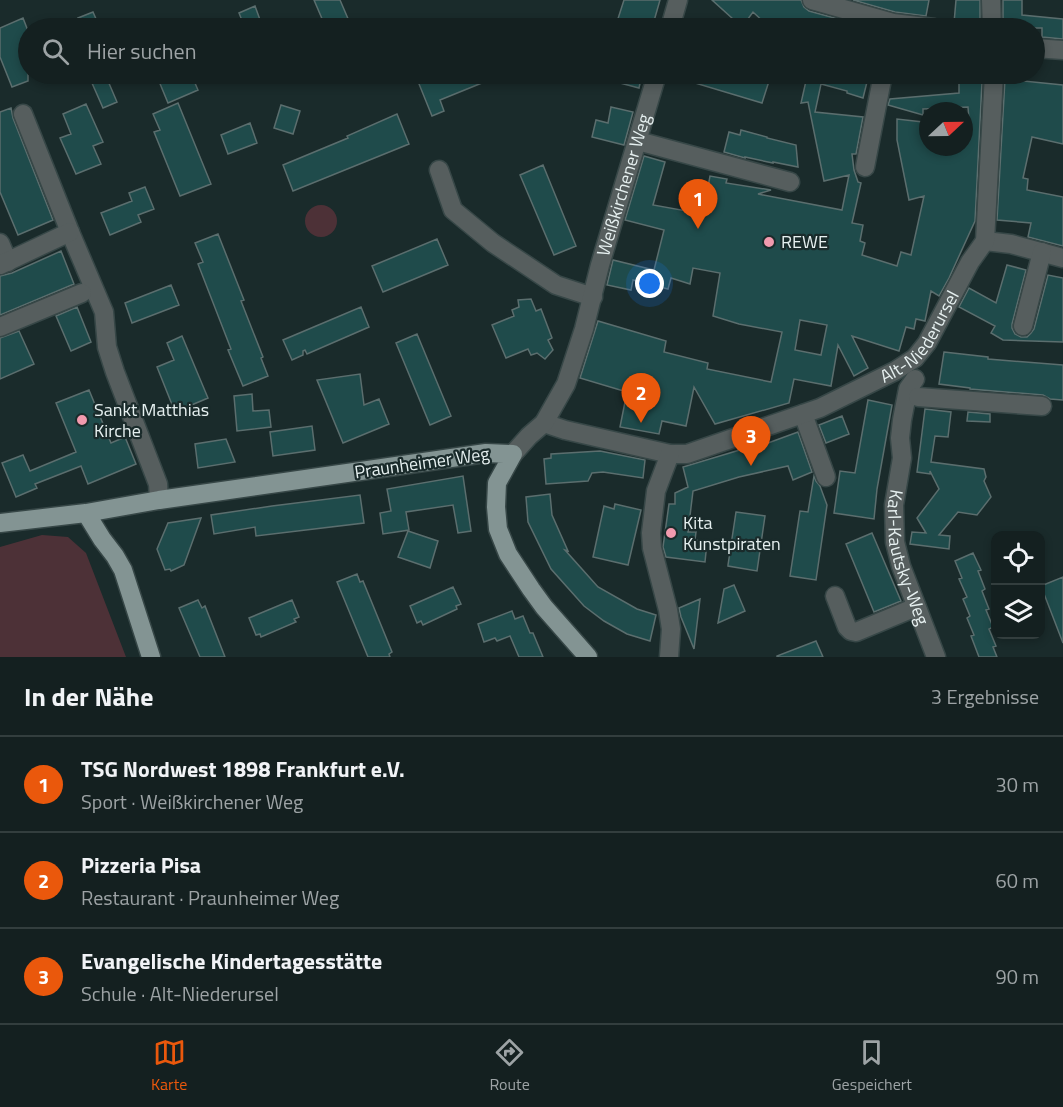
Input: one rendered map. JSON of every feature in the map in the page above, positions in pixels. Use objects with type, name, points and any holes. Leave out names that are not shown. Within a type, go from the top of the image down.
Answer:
[{"type":"main road","name":"Praunheimer Weg","points":[[0,523],[86,513],[159,500],[486,453],[513,454]]},
{"type":"main road","points":[[513,454],[497,483],[498,530],[508,554],[531,589],[588,657]]},
{"type":"main road","points":[[86,513],[123,570],[151,657]]},
{"type":"street","points":[[673,18],[678,0]]},
{"type":"street","points":[[812,0],[867,18]]},
{"type":"street","points":[[992,0],[992,18]]},
{"type":"street","points":[[1045,49],[1063,50]]},
{"type":"street","name":"Weißkirchener Weg","points":[[544,423],[566,384],[654,84]]},
{"type":"street","points":[[865,167],[881,84]]},
{"type":"street","points":[[993,84],[985,241],[1011,244],[1063,258]]},
{"type":"street","points":[[23,114],[104,312],[107,347],[158,484],[159,500]]},
{"type":"street","points":[[638,141],[790,182]]},
{"type":"street","points":[[439,170],[453,210],[493,243],[556,285],[593,297]]},
{"type":"street","points":[[0,243],[4,263],[70,232]]},
{"type":"street","name":"Alt-Niederursel","points":[[670,454],[687,454],[820,408],[885,376],[915,358],[927,343],[970,262],[985,241]]},
{"type":"street","points":[[1023,326],[1042,252]]},
{"type":"street","points":[[0,327],[82,293]]},
{"type":"street","name":"Karl-Kautsky-Weg","points":[[915,358],[917,388],[908,389],[900,438],[902,458],[894,505],[895,542],[901,566],[936,657]]},
{"type":"street","points":[[917,388],[1042,406]]},
{"type":"street","points":[[803,414],[826,477]]},
{"type":"street","points":[[544,423],[670,454],[656,491],[651,533],[652,548],[671,629],[669,657]]},
{"type":"street","name":"Praunheimer Weg","points":[[513,454],[544,423]]},
{"type":"street","points":[[835,596],[847,627],[856,632],[916,607]]},
{"type":"shaded area","points":[[321,205],[333,209],[337,221],[333,233],[321,237],[309,233],[305,221],[309,209]]},
{"type":"shaded area","points":[[42,535],[68,537],[86,553],[126,657],[0,657],[0,547]]},
{"type":"building","points":[[314,0],[340,0],[348,18],[322,18]]},
{"type":"building","points":[[624,0],[660,0],[655,18],[618,18]]},
{"type":"building","points":[[712,0],[801,0],[809,11],[835,18],[759,18],[753,12],[749,18],[732,18]]},
{"type":"building","points":[[853,0],[929,0],[926,16],[895,12]]},
{"type":"building","points":[[956,0],[980,0],[980,18],[954,18]]},
{"type":"building","points":[[1003,0],[1022,0],[1022,15],[1063,19],[1063,39],[1045,37],[1045,18],[1003,18]]},
{"type":"building","points":[[255,6],[259,18],[241,18],[239,13]]},
{"type":"building","points":[[93,12],[96,18],[78,18]]},
{"type":"building","points":[[18,20],[18,84],[20,84],[12,87],[0,57],[0,28]]},
{"type":"building","points":[[92,84],[109,84],[117,102],[103,108]]},
{"type":"building","points":[[160,84],[195,84],[198,90],[168,103]]},
{"type":"building","points":[[419,84],[479,84],[440,100],[444,111],[432,116]]},
{"type":"building","points":[[624,84],[640,84],[639,88]]},
{"type":"building","points":[[698,84],[768,84],[762,103]]},
{"type":"building","points":[[805,84],[821,84],[815,112],[863,117],[856,154],[852,154],[854,170],[858,182],[861,183],[852,223],[863,225],[860,241],[865,243],[862,255],[897,266],[901,252],[911,255],[924,196],[909,200],[897,140],[897,119],[919,122],[919,156],[973,156],[973,102],[919,102],[919,114],[888,105],[890,99],[959,93],[959,84],[982,84],[975,221],[939,296],[931,291],[925,321],[916,319],[914,329],[906,327],[899,351],[852,336],[868,368],[854,376],[838,345],[831,386],[794,379],[789,403],[715,424],[694,387],[686,426],[662,421],[659,434],[620,427],[627,392],[580,378],[598,321],[666,341],[664,352],[708,363],[707,369],[771,382],[782,332],[739,324],[713,316],[720,273],[693,268],[690,284],[671,278],[668,289],[633,280],[631,290],[607,285],[613,260],[654,270],[664,230],[625,220],[644,156],[665,162],[653,205],[703,214],[710,176],[727,179],[726,183],[771,190],[758,194],[842,210],[849,175],[824,181],[808,102],[801,103]],"holes":[[[800,320],[827,325],[821,355],[795,350]]]},
{"type":"building","points":[[821,84],[866,84],[863,98],[847,93],[847,91]]},
{"type":"building","points":[[1005,84],[1063,85],[1063,144],[1032,137],[1023,178],[1028,179],[1027,190],[1063,197],[1063,246],[1028,237],[1031,223],[997,220]]},
{"type":"building","points":[[178,103],[211,184],[180,196],[154,132],[160,130],[153,114]]},
{"type":"building","points":[[86,104],[103,142],[93,146],[101,164],[76,174],[60,138],[71,134],[63,114]]},
{"type":"building","points":[[281,105],[300,111],[293,134],[274,128]]},
{"type":"building","points":[[611,107],[633,112],[624,145],[592,137],[596,120],[608,123]]},
{"type":"building","points":[[11,108],[53,220],[18,235],[0,192],[0,112]]},
{"type":"building","points":[[397,114],[409,144],[293,191],[283,165],[348,138],[347,136]]},
{"type":"building","points":[[250,123],[257,143],[228,154],[221,135]]},
{"type":"building","points":[[741,130],[796,145],[798,167],[724,152],[729,132],[740,135]]},
{"type":"building","points":[[543,165],[576,246],[554,255],[520,175]]},
{"type":"building","points":[[145,187],[154,209],[138,215],[141,222],[110,235],[101,213],[132,201],[129,193]]},
{"type":"building","points":[[218,234],[244,300],[241,301],[268,376],[243,386],[198,264],[203,262],[195,243]]},
{"type":"building","points":[[437,239],[448,265],[383,292],[372,266]]},
{"type":"building","points":[[61,251],[74,284],[0,315],[0,276]]},
{"type":"building","points":[[1007,265],[1026,270],[1012,324],[1015,334],[1021,337],[1027,337],[1034,329],[1048,275],[1063,278],[1063,342],[1003,340],[991,333],[995,326],[959,307],[969,288],[996,303]]},
{"type":"building","points":[[171,285],[179,305],[132,323],[125,303]]},
{"type":"building","points":[[531,299],[536,311],[541,309],[552,338],[548,340],[553,350],[545,359],[537,353],[531,355],[528,349],[506,358],[492,325],[514,316],[512,310],[519,307],[518,300]]},
{"type":"building","points":[[77,307],[91,342],[71,351],[56,316]]},
{"type":"building","points":[[361,307],[369,327],[307,354],[305,350],[303,355],[292,360],[283,340]]},
{"type":"building","points":[[19,331],[34,364],[0,379],[0,338]]},
{"type":"building","points":[[417,334],[451,416],[430,425],[396,343]]},
{"type":"building","points":[[182,336],[208,398],[175,412],[157,367],[174,360],[167,343]]},
{"type":"building","points":[[944,352],[988,357],[988,359],[1063,365],[1063,400],[1050,399],[1043,395],[939,384]]},
{"type":"building","points":[[360,374],[364,405],[379,399],[389,424],[343,443],[317,380]]},
{"type":"building","name":"Sankt Matthias Kirche","points":[[89,390],[111,443],[125,437],[136,464],[88,484],[81,466],[35,484],[37,488],[16,497],[2,463],[23,455],[30,471],[76,452],[56,403]]},
{"type":"building","points":[[252,394],[253,411],[269,410],[271,427],[237,431],[234,396]]},
{"type":"building","points":[[868,400],[892,405],[874,519],[834,513],[840,471],[855,473]]},
{"type":"building","points":[[925,409],[951,412],[948,437],[935,436],[931,462],[984,469],[986,477],[984,481],[991,497],[977,515],[958,512],[939,535],[950,536],[949,549],[910,544],[912,532],[926,533],[917,518],[939,489],[930,471],[930,474],[917,472]]},
{"type":"building","points":[[968,412],[990,414],[990,422],[967,421]]},
{"type":"building","points":[[842,416],[849,434],[826,443],[819,425]]},
{"type":"building","points":[[312,426],[315,450],[273,456],[270,432]]},
{"type":"building","points":[[798,432],[812,472],[793,480],[788,466],[739,477],[693,491],[688,532],[696,532],[695,540],[707,542],[705,562],[666,557],[663,547],[669,504],[675,504],[675,493],[688,487],[683,467]]},
{"type":"building","points":[[226,439],[235,462],[198,468],[195,444]]},
{"type":"building","points":[[600,451],[645,460],[643,478],[603,472],[592,473],[588,481],[546,484],[544,459],[551,458],[551,454]]},
{"type":"building","points":[[463,476],[471,531],[458,533],[453,505],[406,512],[409,530],[383,534],[380,513],[391,511],[387,489]]},
{"type":"building","points":[[814,476],[827,505],[816,580],[790,576],[800,511],[808,512]]},
{"type":"building","points":[[550,494],[552,515],[568,551],[565,550],[598,587],[637,609],[656,615],[650,641],[627,634],[604,621],[584,606],[551,569],[528,522],[526,497]]},
{"type":"building","points":[[360,495],[364,523],[256,536],[255,527],[214,534],[211,515]]},
{"type":"building","points":[[615,504],[641,510],[628,565],[593,557],[604,506],[614,509]]},
{"type":"building","points":[[736,512],[765,516],[757,571],[728,566]]},
{"type":"building","points":[[201,518],[184,565],[171,571],[170,569],[165,570],[157,549],[168,523]]},
{"type":"building","points":[[408,531],[438,541],[430,568],[398,557]]},
{"type":"building","points":[[872,533],[901,601],[874,612],[846,544]]},
{"type":"building","points":[[973,553],[981,570],[978,571],[985,589],[982,591],[989,609],[986,610],[991,622],[989,629],[991,639],[996,646],[993,647],[997,657],[979,657],[967,618],[970,616],[963,599],[967,597],[959,579],[962,578],[955,561]]},
{"type":"building","points":[[357,574],[360,582],[363,581],[392,652],[389,654],[390,657],[368,657],[337,582]]},
{"type":"building","points":[[1063,577],[1063,643],[1045,596],[1045,584]]},
{"type":"building","points":[[734,585],[745,611],[718,623],[724,589]]},
{"type":"building","points":[[453,587],[461,604],[456,606],[457,609],[423,625],[421,621],[417,623],[410,606]]},
{"type":"building","points":[[700,599],[694,649],[679,608]]},
{"type":"building","points":[[198,600],[202,608],[205,606],[225,657],[200,657],[179,608]]},
{"type":"building","points":[[292,600],[299,617],[294,619],[296,622],[261,637],[260,634],[256,635],[249,618]]},
{"type":"building","points":[[512,611],[515,619],[523,616],[543,657],[519,657],[510,636],[497,641],[495,638],[484,642],[478,624]]},
{"type":"building","points":[[816,641],[823,657],[777,657],[777,656]]},
{"type":"place","name":"TSG Nordwest 1898 Frankfurt e.V.","points":[[698,229]]},
{"type":"place","name":"REWE","points":[[769,242]]},
{"type":"place","name":"Sankt Matthias Kirche","points":[[82,420]]},
{"type":"place","name":"Pizzeria Pisa","points":[[641,423]]},
{"type":"place","name":"Evangelische Kindertagesstätte","points":[[751,466]]},
{"type":"place","name":"Kita Kunstpiraten","points":[[671,533]]}]
